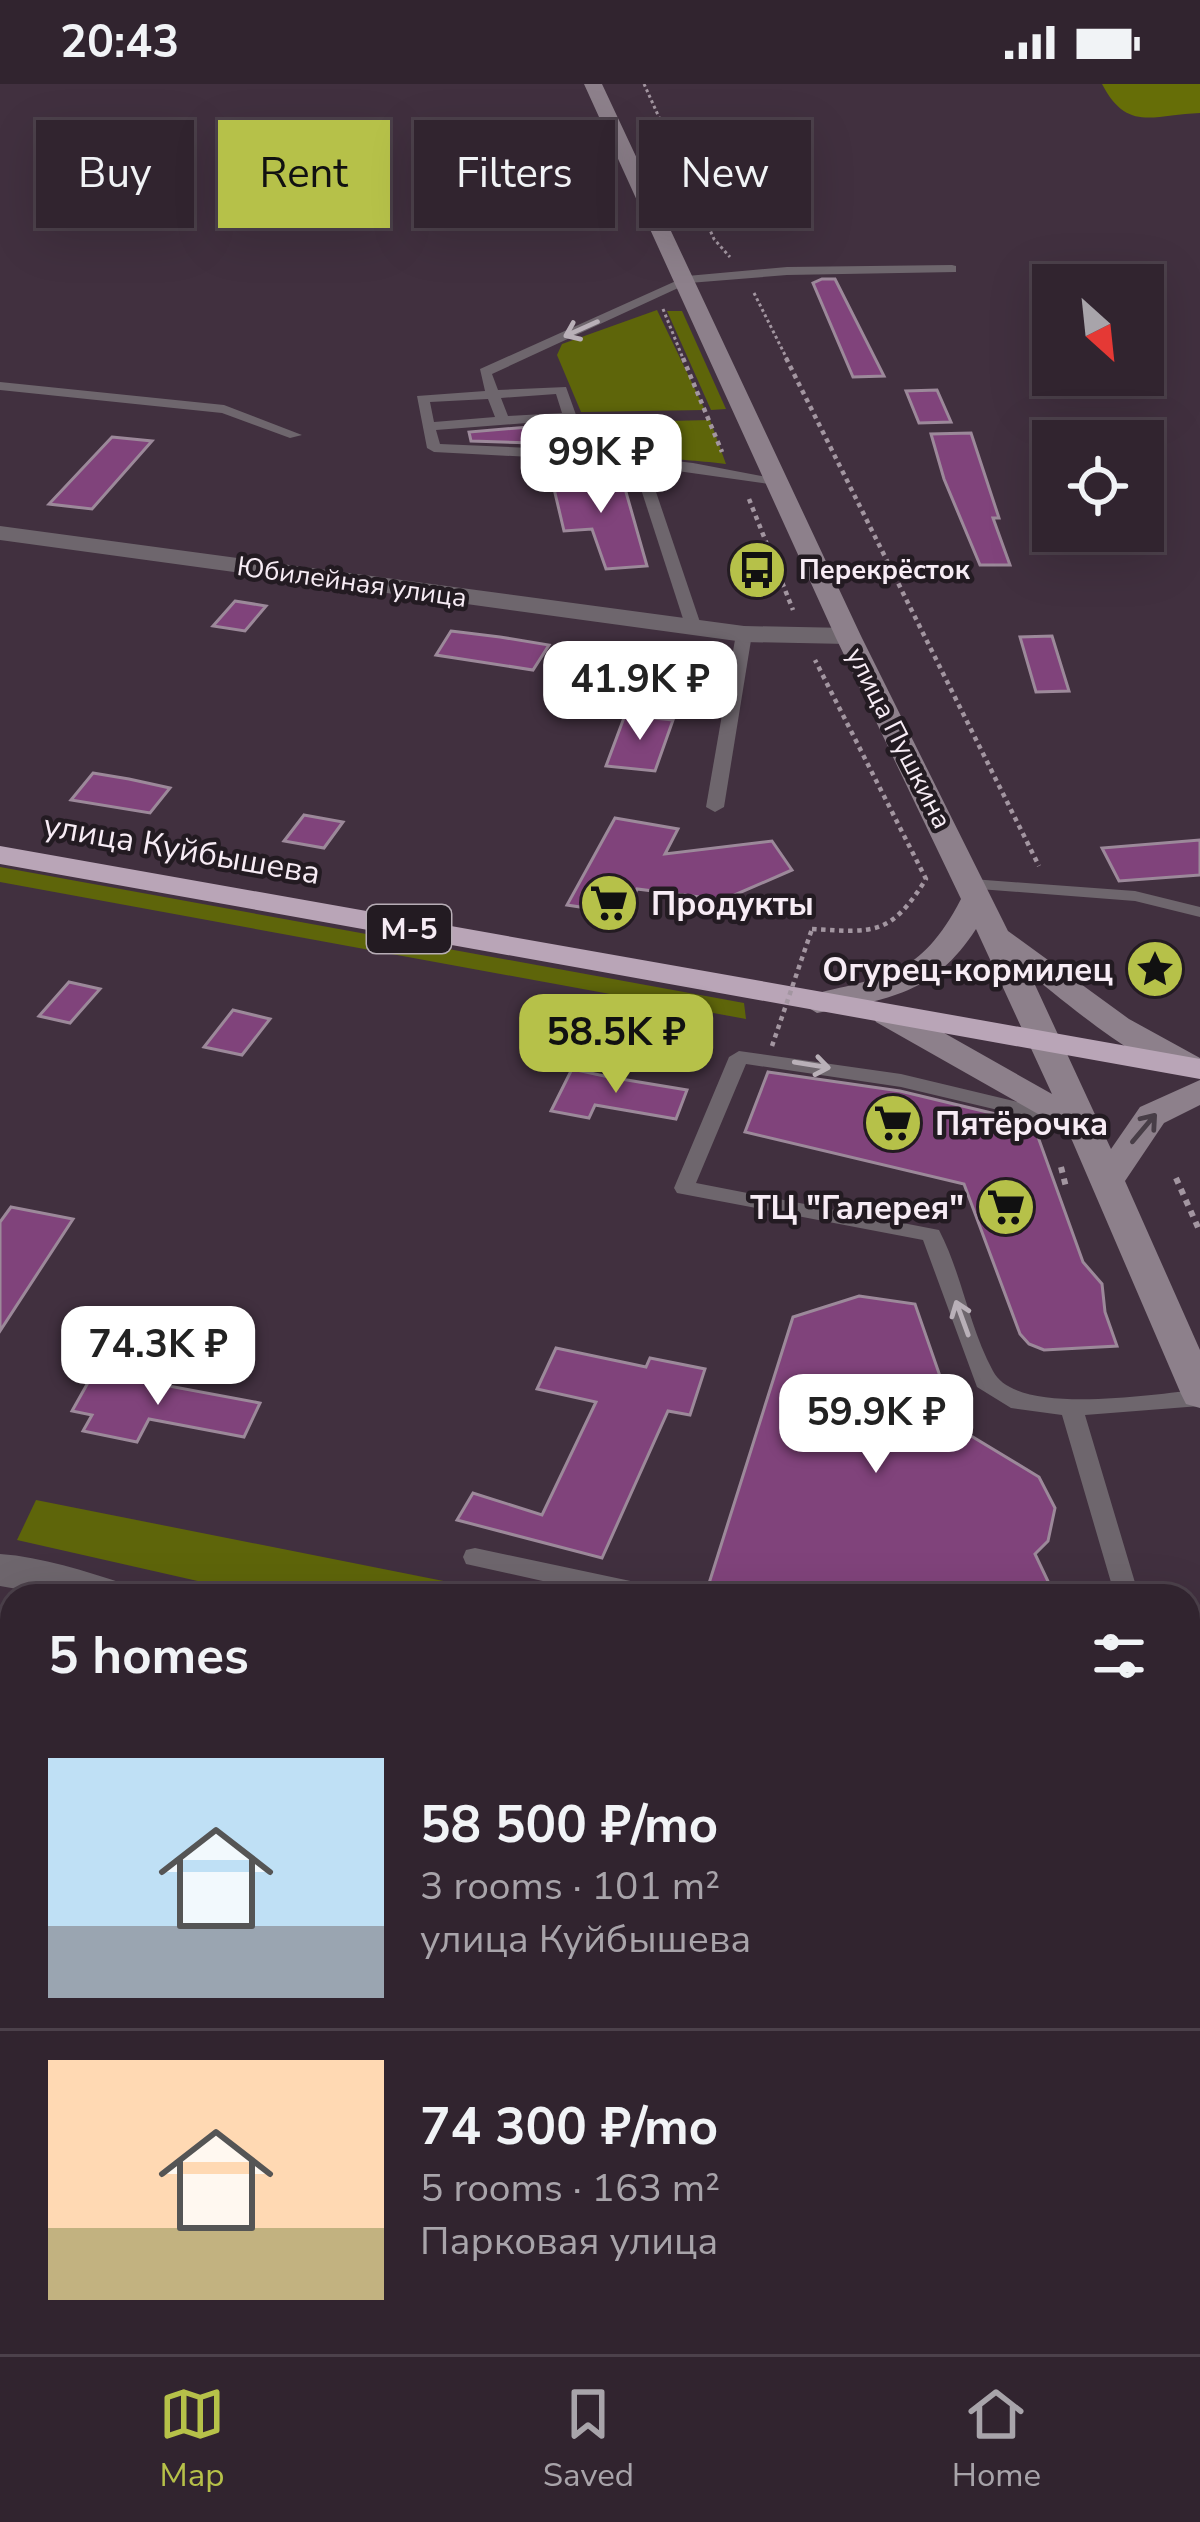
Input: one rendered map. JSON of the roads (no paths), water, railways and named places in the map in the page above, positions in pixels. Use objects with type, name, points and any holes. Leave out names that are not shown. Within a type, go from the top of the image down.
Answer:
[{"type":"highway","name":"улица Куйбышева","points":[[0,855],[1047,1042],[1196,1075]]},
{"type":"main road","name":"улица Пушкина","points":[[593,84],[848,636],[1047,1042],[1105,1184],[1198,1384]]},
{"type":"main road","points":[[817,1003],[900,985],[937,964],[958,939],[975,890]]},
{"type":"main road","points":[[994,930],[1040,971],[1196,1075],[1152,1115],[1105,1184]]},
{"type":"main road","points":[[889,1015],[1079,1124]]},
{"type":"street","name":"Юбилейная улица","points":[[0,532],[694,628],[804,638],[848,636]]},
{"type":"street","points":[[0,1570],[32,1572],[71,1584]]},
{"type":"lane","points":[[503,421],[485,371],[687,280],[952,268]]},
{"type":"lane","points":[[0,386],[224,409],[295,435]]},
{"type":"lane","points":[[583,454],[561,390],[422,399],[434,448],[583,454],[730,471],[778,483]]},
{"type":"lane","points":[[529,392],[538,418]]},
{"type":"lane","points":[[470,396],[477,422]]},
{"type":"lane","points":[[446,398],[453,424]]},
{"type":"lane","points":[[429,425],[570,416]]},
{"type":"lane","points":[[646,483],[694,628]]},
{"type":"lane","points":[[715,807],[744,634]]},
{"type":"lane","points":[[975,890],[1135,896],[1200,912]]},
{"type":"lane","points":[[1079,1124],[878,1076],[739,1057],[684,1188],[932,1235],[985,1381],[1019,1402],[1071,1408],[1198,1384]]},
{"type":"lane","points":[[1071,1408],[1123,1584]]},
{"type":"lane","points":[[476,1557],[599,1584]]},
{"type":"place","name":"Перекрёсток","points":[[757,570]]},
{"type":"place","name":"Продукты","points":[[609,903]]},
{"type":"place","name":"Огурец-кормилец","points":[[1155,969]]},
{"type":"place","name":"Пятёрочка","points":[[893,1123]]},
{"type":"place","name":"ТЦ \"Галерея\"","points":[[1006,1207]]}]
